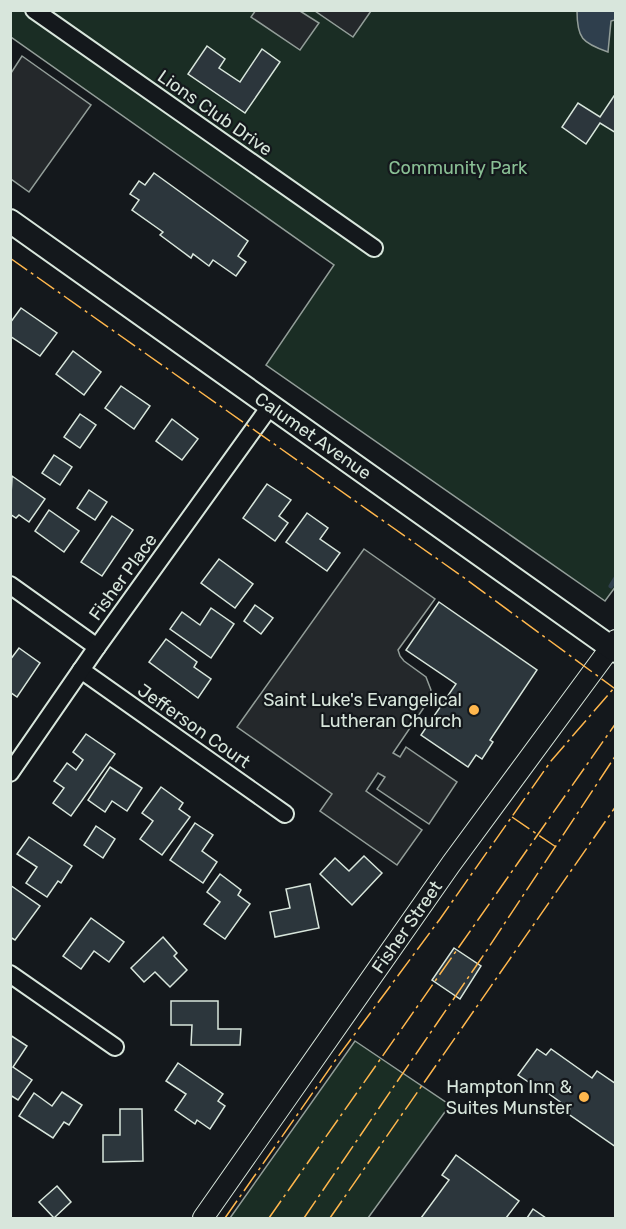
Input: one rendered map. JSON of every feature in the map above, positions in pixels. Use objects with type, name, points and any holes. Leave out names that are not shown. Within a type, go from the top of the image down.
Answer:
[{"type":"main road","name":"Calumet Avenue","points":[[10,221],[614,646]]},
{"type":"street","name":"Lions Club Drive","points":[[33,10],[374,248]]},
{"type":"street","name":"Fisher Place","points":[[10,773],[97,647],[271,405]]},
{"type":"street","points":[[10,585],[97,647]]},
{"type":"street","name":"Fisher Street","points":[[203,1218],[451,864],[614,646]]},
{"type":"street","name":"Jefferson Court","points":[[81,670],[285,814]]},
{"type":"street","points":[[10,974],[116,1047]]},
{"type":"green space","name":"Community Park","points":[[11,10],[615,11],[616,586],[605,601],[266,365],[334,265],[11,37]]},
{"type":"green space","points":[[355,1041],[450,1105],[368,1218],[230,1218]]},
{"type":"shaded area","points":[[256,10],[300,11],[319,23],[300,50],[251,17]]},
{"type":"shaded area","points":[[315,11],[371,11],[353,37]]},
{"type":"shaded area","points":[[22,56],[91,105],[29,192],[11,179],[11,73]]},
{"type":"shaded area","points":[[364,549],[435,599],[398,650],[404,661],[426,677],[431,690],[429,700],[393,753],[400,757],[406,747],[457,782],[429,824],[377,789],[385,777],[378,773],[366,791],[422,830],[397,865],[320,811],[332,794],[237,727]]},
{"type":"water","points":[[577,11],[615,11],[615,20],[611,21],[608,52],[592,46],[583,38],[578,28]]},
{"type":"building","points":[[207,46],[225,59],[219,68],[240,82],[262,49],[280,62],[245,113],[188,74]]},
{"type":"building","points":[[614,96],[616,97],[616,133],[600,123],[586,144],[562,127],[578,103],[600,117]]},
{"type":"building","points":[[154,173],[248,241],[238,256],[246,262],[236,276],[213,260],[209,266],[193,254],[191,258],[160,235],[163,232],[132,210],[139,200],[130,194],[139,181],[145,185]]},
{"type":"building","points":[[21,308],[57,333],[40,356],[10,336],[10,323]]},
{"type":"building","points":[[73,351],[101,372],[84,395],[56,374]]},
{"type":"building","points":[[121,386],[150,406],[134,429],[105,408]]},
{"type":"building","points":[[80,414],[96,425],[80,448],[64,437]]},
{"type":"building","points":[[172,419],[198,439],[182,460],[156,441]]},
{"type":"building","points":[[54,455],[72,467],[60,485],[42,473]]},
{"type":"building","points":[[12,476],[45,499],[29,522],[19,515],[16,518],[10,514]]},
{"type":"building","points":[[267,484],[291,500],[279,516],[288,523],[275,541],[243,518]]},
{"type":"building","points":[[89,490],[107,502],[95,520],[77,508]]},
{"type":"building","points":[[49,510],[79,531],[64,552],[35,531]]},
{"type":"building","points":[[307,513],[328,528],[320,539],[340,553],[327,571],[286,542]]},
{"type":"building","points":[[112,516],[133,530],[102,576],[81,562]]},
{"type":"building","points":[[219,559],[253,584],[235,608],[201,583]]},
{"type":"building","name":"Saint Luke's Evangelical Lutheran Church","points":[[439,602],[537,670],[490,740],[493,742],[482,759],[476,755],[468,767],[421,735],[456,684],[406,650]]},
{"type":"building","points":[[255,605],[273,618],[261,634],[244,621]]},
{"type":"building","points":[[211,608],[234,624],[211,658],[170,629],[182,612],[200,625]]},
{"type":"building","points":[[166,639],[197,662],[194,667],[211,679],[198,698],[149,662]]},
{"type":"building","points":[[19,648],[40,663],[17,697],[10,692],[10,660]]},
{"type":"building","points":[[86,734],[115,754],[71,816],[53,803],[64,788],[54,781],[67,763],[76,770],[83,760],[73,752]]},
{"type":"building","points":[[110,767],[142,788],[127,811],[112,801],[105,812],[88,800]]},
{"type":"building","points":[[161,787],[183,803],[179,809],[190,817],[162,855],[140,839],[153,821],[142,813]]},
{"type":"building","points":[[195,823],[213,835],[202,851],[217,862],[203,883],[170,860]]},
{"type":"building","points":[[96,826],[115,839],[103,858],[84,845]]},
{"type":"building","points":[[29,837],[72,866],[61,883],[58,881],[47,897],[26,883],[37,867],[17,854]]},
{"type":"building","points":[[364,856],[382,873],[352,905],[320,874],[335,858],[349,871]]},
{"type":"building","points":[[220,874],[241,890],[238,895],[250,904],[225,939],[204,924],[220,902],[207,892]]},
{"type":"building","points":[[310,884],[319,928],[275,937],[270,912],[290,908],[286,889]]},
{"type":"building","points":[[10,885],[40,906],[15,940],[10,937]]},
{"type":"building","points":[[91,918],[124,942],[109,962],[94,951],[81,969],[63,956]]},
{"type":"building","points":[[163,937],[177,953],[174,956],[187,970],[170,987],[155,972],[144,982],[131,968]]},
{"type":"building","points":[[454,948],[481,966],[460,999],[432,980]]},
{"type":"building","points":[[171,1001],[218,1001],[218,1029],[241,1029],[240,1045],[191,1045],[192,1025],[171,1025]]},
{"type":"building","points":[[10,1035],[27,1046],[13,1067],[32,1080],[18,1100],[10,1095]]},
{"type":"building","name":"Hampton Inn & Suites Munster","points":[[537,1049],[546,1055],[551,1049],[592,1078],[597,1071],[616,1084],[616,1147],[567,1113],[570,1109],[531,1081],[530,1083],[518,1075]]},
{"type":"building","points":[[178,1063],[223,1094],[218,1101],[225,1106],[210,1129],[197,1120],[195,1124],[175,1110],[186,1094],[166,1081]]},
{"type":"building","points":[[62,1092],[82,1105],[69,1125],[64,1122],[53,1138],[19,1116],[34,1093],[52,1106]]},
{"type":"building","points":[[120,1109],[142,1109],[143,1161],[103,1162],[103,1135],[120,1135]]},
{"type":"building","points":[[456,1155],[519,1201],[506,1218],[421,1218],[449,1180],[442,1175]]},
{"type":"building","points":[[57,1186],[71,1202],[54,1218],[39,1202]]},
{"type":"building","points":[[533,1209],[546,1218],[527,1218]]},
{"type":"waterway","points":[[611,586],[616,578]]},
{"type":"power","points":[[10,258],[463,577],[614,688],[616,686]]},
{"type":"power","points":[[225,1218],[551,761],[614,688]]},
{"type":"power","points":[[269,1218],[616,723]]},
{"type":"power","points":[[304,1218],[487,950],[616,755]]},
{"type":"power","points":[[330,1218],[616,806]]},
{"type":"power","points":[[512,817],[556,847]]},
{"type":"place","name":"Saint Luke's Evangelical Lutheran Church","points":[[474,710]]},
{"type":"place","name":"Hampton Inn & Suites Munster","points":[[584,1097]]}]
